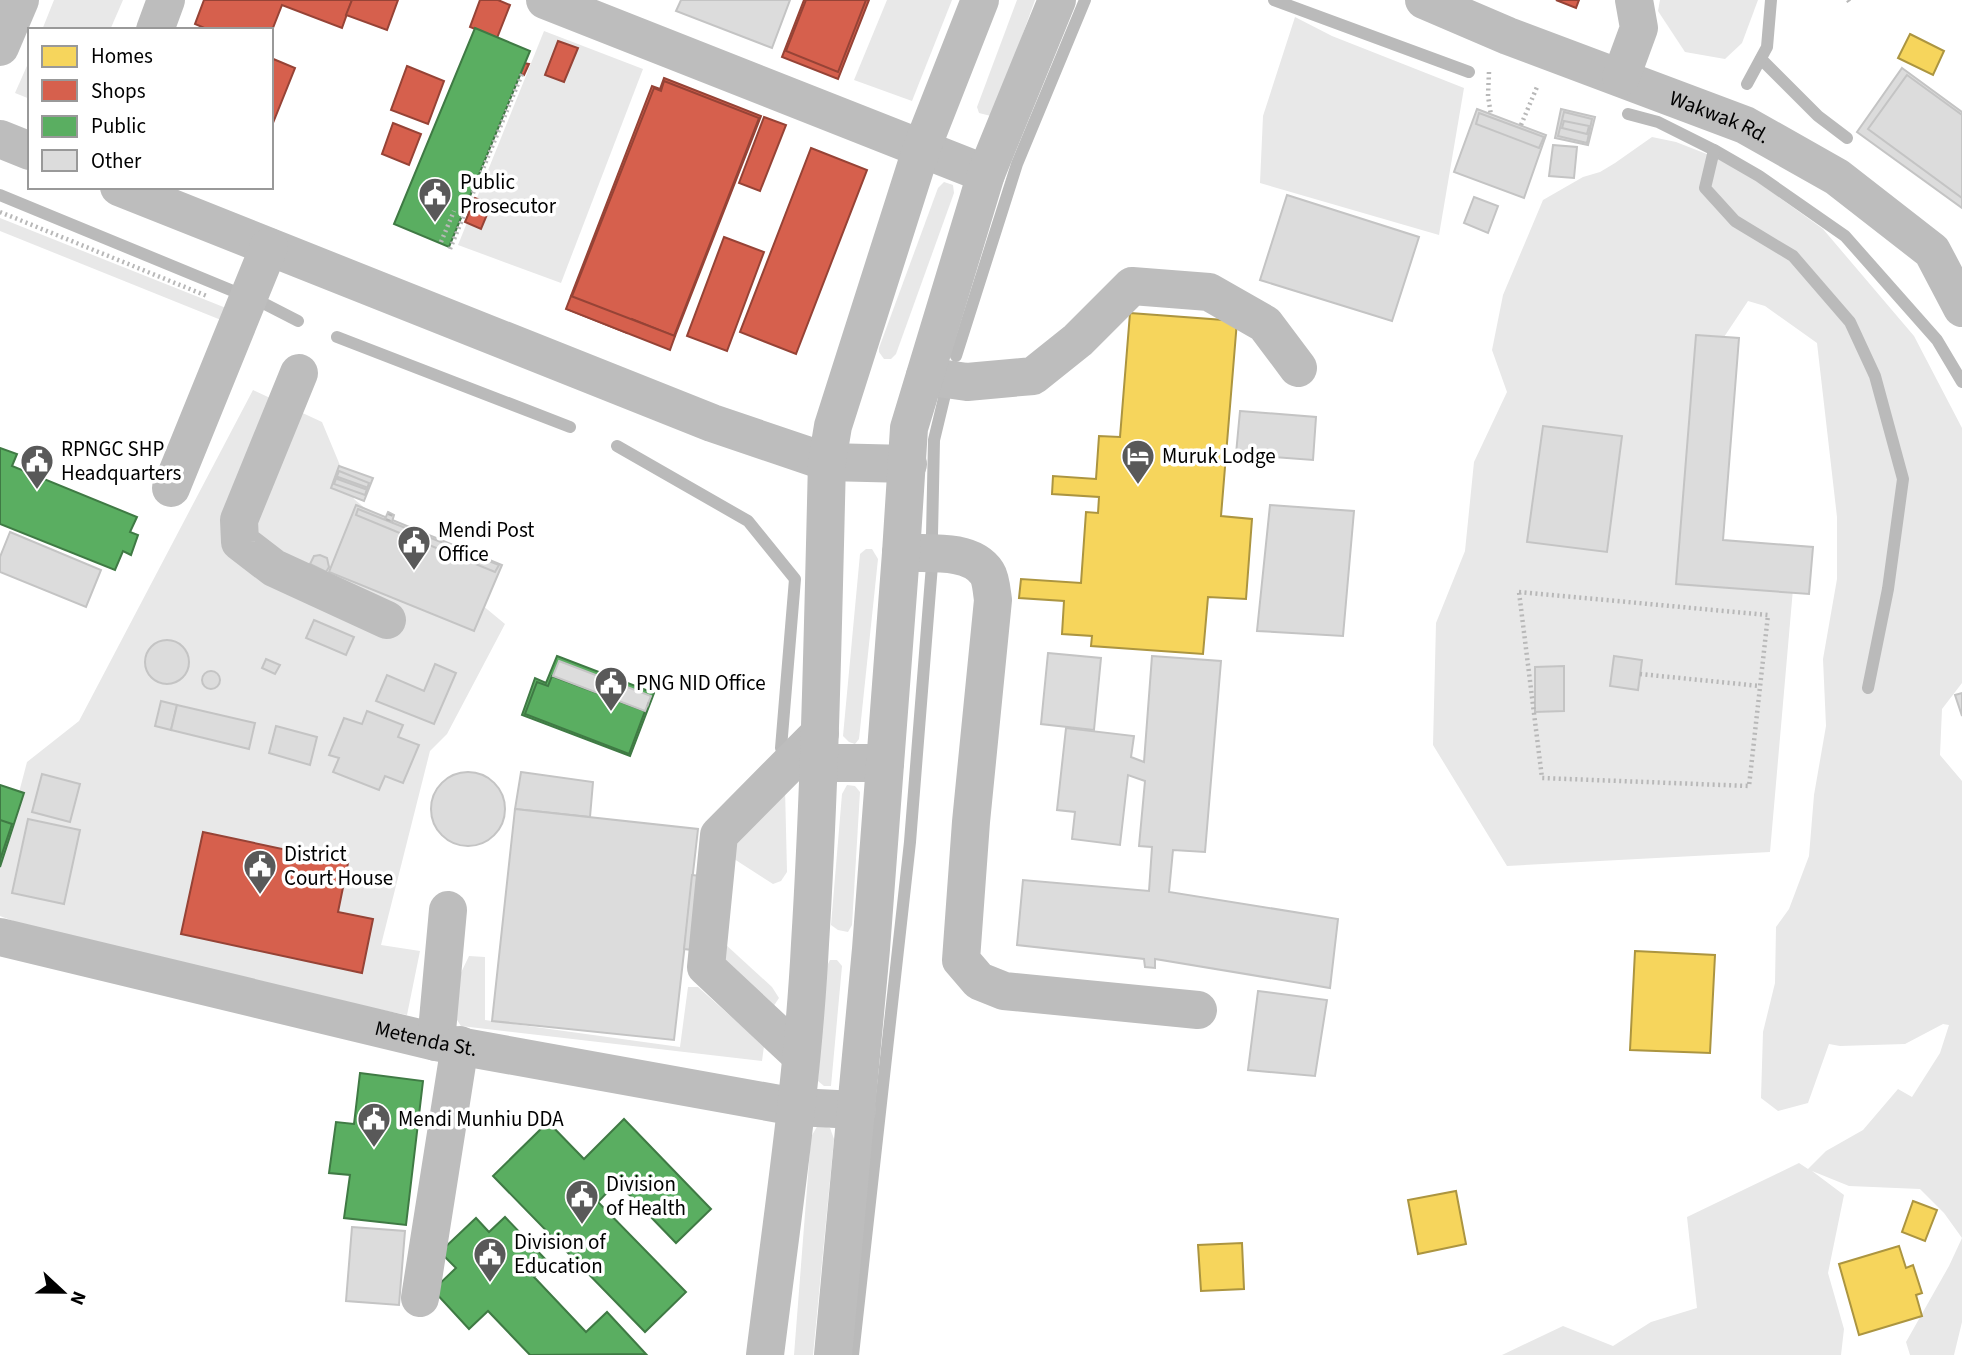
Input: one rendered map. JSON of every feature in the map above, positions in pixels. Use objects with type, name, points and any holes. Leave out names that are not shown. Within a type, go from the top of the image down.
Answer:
[{"type":"street","points":[[0,47],[20,0]]},
{"type":"street","points":[[156,28],[166,0]]},
{"type":"street","points":[[545,0],[986,174]]},
{"type":"street","points":[[765,1355],[796,1107],[810,946],[827,462],[833,426],[921,150],[981,0]]},
{"type":"street","points":[[833,1355],[871,949],[909,428],[986,174],[1057,0]]},
{"type":"street","name":"Wakwak Rd.","points":[[1424,0],[1508,36],[1745,125],[1837,177],[1947,250],[1962,309]]},
{"type":"street","points":[[1620,77],[1639,28],[1634,0]]},
{"type":"street","points":[[0,139],[28,150]]},
{"type":"street","points":[[124,189],[660,403],[827,462],[908,464]]},
{"type":"street","points":[[171,488],[269,247]]},
{"type":"street","points":[[925,376],[967,382],[1033,376],[1078,340],[1132,286],[1209,292],[1265,324],[1298,368]]},
{"type":"street","points":[[299,373],[239,520],[240,542],[274,568],[387,620]]},
{"type":"street","points":[[901,553],[947,554],[970,559],[987,573],[993,600],[971,822],[961,960],[979,981],[1004,991],[1198,1010]]},
{"type":"street","points":[[819,748],[885,763]]},
{"type":"street","points":[[800,1055],[706,967],[719,835],[819,748]]},
{"type":"street","points":[[420,1298],[448,1044],[448,910]]},
{"type":"street","name":"Metenda St.","points":[[0,937],[448,1044],[796,1107],[857,1110]]},
{"type":"street","points":[[810,946],[871,949]]},
{"type":"path","points":[[450,249],[522,74]]},
{"type":"path","points":[[441,242],[454,211]]},
{"type":"path","points":[[0,212],[211,297]]},
{"type":"path","points":[[388,521],[391,513]]},
{"type":"path","points":[[1519,592],[1768,615],[1760,686],[1749,786],[1542,778],[1519,592]]},
{"type":"path","points":[[1640,674],[1760,686]]},
{"type":"shaded area","points":[[54,0],[123,0],[111,28],[43,28]]},
{"type":"shaded area","points":[[887,0],[952,0],[912,101],[854,80]]},
{"type":"shaded area","points":[[1017,0],[1035,0],[991,116],[979,113],[977,107]]},
{"type":"shaded area","points":[[1660,0],[1758,0],[1742,43],[1725,59],[1685,52],[1658,11]]},
{"type":"shaded area","points":[[1295,17],[1332,36],[1464,88],[1439,235],[1260,183],[1263,116]]},
{"type":"shaded area","points":[[544,31],[643,69],[561,283],[458,245]]},
{"type":"shaded area","points":[[28,64],[28,98],[15,93]]},
{"type":"shaded area","points":[[1652,137],[1676,142],[1722,160],[1754,179],[1823,229],[1914,336],[1962,428],[1962,683],[1942,709],[1940,755],[1962,781],[1962,1238],[1944,1213],[1920,1189],[1849,1186],[1812,1171],[1844,1195],[1828,1273],[1844,1329],[1841,1355],[1502,1355],[1563,1326],[1613,1346],[1651,1322],[1697,1308],[1687,1217],[1799,1163],[1808,1169],[1826,1151],[1863,1130],[1898,1089],[1912,1097],[1940,1053],[1949,1025],[1943,1024],[1905,1044],[1829,1044],[1808,1103],[1778,1111],[1761,1098],[1763,1032],[1775,983],[1776,927],[1789,909],[1809,856],[1814,795],[1826,726],[1823,659],[1837,579],[1837,517],[1817,343],[1765,306],[1748,301],[1724,337],[1700,553],[1795,566],[1770,852],[1507,866],[1433,745],[1436,623],[1465,551],[1474,462],[1507,392],[1492,350],[1503,295],[1543,200],[1583,177],[1600,172]]},
{"type":"shaded area","points":[[944,182],[953,185],[954,193],[896,354],[891,359],[884,359],[879,348],[938,188]]},
{"type":"shaded area","points":[[0,218],[231,310],[226,322],[0,231]]},
{"type":"shaded area","points":[[253,390],[322,422],[354,499],[505,624],[447,734],[430,751],[381,945],[420,951],[407,1015],[98,953],[0,916],[0,845],[5,846],[27,762],[79,721]]},
{"type":"shaded area","points":[[866,549],[872,549],[878,559],[859,739],[855,744],[843,736],[860,554]]},
{"type":"shaded area","points":[[847,785],[855,786],[860,792],[852,925],[848,932],[831,925],[842,794]]},
{"type":"shaded area","points":[[785,788],[787,872],[781,881],[773,884],[731,857],[732,834]]},
{"type":"shaded area","points":[[725,944],[772,987],[779,998],[773,1007],[723,964]]},
{"type":"shaded area","points":[[469,956],[485,957],[485,1020],[680,1047],[688,987],[698,987],[764,1046],[762,1061],[461,1026],[449,1008],[457,981]]},
{"type":"shaded area","points":[[830,960],[837,960],[842,966],[831,1086],[824,1086],[818,1081],[826,968]]},
{"type":"shaded area","points":[[818,1125],[830,1128],[834,1139],[813,1355],[794,1355],[811,1137]]},
{"type":"shaded area","points":[[1962,1238],[1962,1322],[1954,1355],[1910,1355],[1906,1342]]},
{"type":"building: Homes","points":[[1910,34],[1944,51],[1933,75],[1898,58]]},
{"type":"building: Homes","name":"Muruk Lodge","points":[[1130,313],[1237,321],[1221,516],[1252,519],[1246,599],[1208,597],[1203,654],[1091,646],[1092,636],[1062,634],[1064,601],[1019,598],[1021,579],[1081,583],[1086,512],[1098,513],[1099,497],[1052,494],[1053,476],[1096,479],[1099,436],[1120,437]]},
{"type":"building: Homes","points":[[1551,433],[1614,441],[1600,545],[1537,536]]},
{"type":"building: Homes","points":[[1635,951],[1715,955],[1710,1053],[1630,1050]]},
{"type":"building: Homes","points":[[1456,1191],[1466,1244],[1418,1254],[1408,1200]]},
{"type":"building: Homes","points":[[1913,1201],[1937,1210],[1925,1241],[1902,1232]]},
{"type":"building: Homes","points":[[1242,1243],[1244,1289],[1201,1291],[1198,1245]]},
{"type":"building: Homes","points":[[1899,1246],[1906,1268],[1913,1265],[1922,1293],[1916,1295],[1922,1316],[1859,1335],[1839,1264]]},
{"type":"building: Shops","points":[[204,0],[352,0],[342,28],[282,5],[273,28],[204,28],[195,24]]},
{"type":"building: Shops","points":[[352,0],[398,0],[387,30],[346,15]]},
{"type":"building: Shops","points":[[480,0],[498,0],[510,5],[497,38],[470,27]]},
{"type":"building: Shops","points":[[804,0],[869,0],[838,79],[782,57]]},
{"type":"building: Shops","points":[[806,0],[866,0],[838,72],[786,51]]},
{"type":"building: Shops","points":[[1556,0],[1579,0],[1576,8]]},
{"type":"building: Shops","points":[[476,32],[526,53],[460,214],[450,209],[438,241],[398,224]]},
{"type":"building: Shops","points":[[558,41],[578,48],[564,82],[545,75]]},
{"type":"building: Shops","points":[[273,59],[295,68],[273,123]]},
{"type":"building: Shops","points":[[524,63],[529,64],[524,75],[520,74]]},
{"type":"building: Shops","points":[[407,66],[444,81],[428,124],[391,110]]},
{"type":"building: Shops","points":[[664,78],[761,116],[675,336],[571,296],[652,86],[660,89]]},
{"type":"building: Shops","points":[[664,81],[759,118],[674,336],[632,319],[627,333],[567,309],[654,88],[661,91]]},
{"type":"building: Shops","points":[[764,117],[786,125],[760,191],[739,183]]},
{"type":"building: Shops","points":[[393,123],[421,134],[409,165],[382,154]]},
{"type":"building: Shops","points":[[1476,124],[1539,148],[1522,194],[1458,170]]},
{"type":"building: Shops","points":[[811,148],[867,170],[796,354],[740,332]]},
{"type":"building: Shops","points":[[475,198],[491,205],[481,229],[465,222]]},
{"type":"building: Shops","points":[[450,209],[458,212],[445,243],[438,241]]},
{"type":"building: Shops","points":[[724,237],[764,252],[727,351],[687,336]]},
{"type":"building: Shops","points":[[571,296],[675,336],[670,350],[566,309]]},
{"type":"building: Shops","points":[[203,832],[348,863],[338,912],[373,919],[362,973],[181,934]]},
{"type":"building: Public","points":[[475,28],[530,51],[449,247],[394,224]]},
{"type":"building: Public","name":"RPNGC SHP Headquarters","points":[[0,448],[17,454],[12,466],[137,517],[130,532],[138,535],[131,555],[123,551],[115,570],[0,524]]},
{"type":"building: Public","name":"Mendi Post Office","points":[[356,515],[495,572],[473,628],[333,572]]},
{"type":"building: Public","points":[[557,656],[654,693],[630,756],[522,715],[535,678],[546,683]]},
{"type":"building: Public","points":[[552,676],[645,711],[629,754],[525,714],[537,682],[548,686]]},
{"type":"building: Public","points":[[0,785],[24,793],[0,867]]},
{"type":"building: Public","points":[[0,820],[12,824],[0,860]]},
{"type":"building: Public","name":"Mendi Munhiu DDA","points":[[360,1073],[423,1081],[406,1225],[344,1218],[350,1175],[329,1173],[336,1122],[354,1124]]},
{"type":"building: Public","name":"Division of Health","points":[[624,1119],[711,1209],[676,1243],[617,1182],[598,1202],[686,1292],[645,1332],[493,1176],[548,1122],[584,1159]]},
{"type":"building: Public","name":"Division of Education","points":[[505,1217],[549,1263],[534,1277],[586,1332],[607,1312],[646,1354],[530,1355],[488,1311],[469,1329],[433,1290],[456,1268],[440,1252],[476,1218],[489,1232]]},
{"type":"building: Other","points":[[681,0],[790,0],[772,48],[676,11]]},
{"type":"building: Other","points":[[1902,68],[1962,112],[1962,208],[1857,132]]},
{"type":"building: Other","points":[[1907,75],[1962,115],[1962,198],[1868,129]]},
{"type":"building: Other","points":[[1477,109],[1546,135],[1524,198],[1454,172]]},
{"type":"building: Other","points":[[1561,109],[1595,117],[1588,145],[1555,138]]},
{"type":"building: Other","points":[[1564,112],[1592,119],[1587,143],[1558,136]]},
{"type":"building: Other","points":[[1479,113],[1544,137],[1539,148],[1476,124]]},
{"type":"building: Other","points":[[1564,121],[1589,126],[1587,134],[1562,128]]},
{"type":"building: Other","points":[[1553,145],[1577,147],[1574,178],[1549,176]]},
{"type":"building: Other","points":[[1287,195],[1419,237],[1392,321],[1260,280]]},
{"type":"building: Other","points":[[1474,197],[1498,206],[1488,233],[1464,223]]},
{"type":"building: Other","points":[[1696,335],[1739,338],[1723,540],[1813,547],[1809,594],[1676,584]]},
{"type":"building: Other","points":[[1240,411],[1316,417],[1313,460],[1236,454]]},
{"type":"building: Other","points":[[1543,426],[1622,436],[1607,552],[1527,542]]},
{"type":"building: Other","points":[[339,466],[373,478],[364,501],[331,488]]},
{"type":"building: Other","points":[[339,471],[369,483],[365,495],[334,484]]},
{"type":"building: Other","points":[[338,477],[366,487],[365,489],[337,479]]},
{"type":"building: Other","name":"Mendi Post Office","points":[[356,505],[502,565],[474,631],[329,572]]},
{"type":"building: Other","points":[[1270,505],[1354,511],[1343,636],[1257,631]]},
{"type":"building: Other","points":[[358,509],[499,565],[495,572],[356,515]]},
{"type":"building: Other","points":[[388,512],[394,515],[392,522],[385,519]]},
{"type":"building: Other","points":[[10,532],[101,570],[86,607],[0,572],[0,557]]},
{"type":"building: Other","points":[[314,556],[327,558],[329,567],[326,572],[310,564]]},
{"type":"building: Other","points":[[314,620],[354,637],[346,655],[306,638]]},
{"type":"building: Other","points":[[167,640],[183,646],[189,662],[183,678],[167,684],[151,678],[145,662],[151,646]]},
{"type":"building: Other","points":[[1048,653],[1101,658],[1094,730],[1041,724]]},
{"type":"building: Other","points":[[1152,656],[1221,661],[1205,852],[1173,850],[1169,892],[1338,919],[1330,988],[1155,959],[1155,968],[1145,967],[1144,959],[1017,945],[1023,880],[1149,891],[1152,847],[1139,846],[1145,781],[1128,775],[1120,845],[1072,839],[1075,812],[1057,810],[1066,728],[1134,736],[1131,757],[1144,762]]},
{"type":"building: Other","points":[[1614,656],[1642,660],[1638,690],[1610,686]]},
{"type":"building: Other","points":[[266,659],[280,665],[275,674],[262,668]]},
{"type":"building: Other","points":[[559,661],[651,696],[645,711],[553,676]]},
{"type":"building: Other","points":[[435,664],[456,673],[434,724],[376,701],[387,675],[424,691]]},
{"type":"building: Other","points":[[1564,666],[1564,711],[1535,712],[1535,667]]},
{"type":"building: Other","points":[[211,671],[217,674],[220,680],[217,686],[211,689],[205,686],[202,680],[205,674]]},
{"type":"building: Other","points":[[1962,693],[1962,716],[1955,695]]},
{"type":"building: Other","points":[[161,701],[177,705],[171,730],[155,726]]},
{"type":"building: Other","points":[[177,705],[255,723],[249,749],[171,730]]},
{"type":"building: Other","points":[[367,711],[403,725],[398,737],[419,745],[403,783],[385,776],[379,790],[333,772],[339,758],[329,755],[344,718],[362,724]]},
{"type":"building: Other","points":[[276,726],[317,737],[310,765],[269,753]]},
{"type":"building: Other","points":[[468,772],[482,775],[494,783],[502,795],[505,809],[502,823],[494,835],[482,843],[468,846],[454,843],[442,835],[434,823],[431,809],[434,795],[442,783],[454,775]]},
{"type":"building: Other","points":[[521,772],[593,782],[590,817],[515,809]]},
{"type":"building: Other","points":[[42,774],[80,784],[70,822],[32,812]]},
{"type":"building: Other","points":[[515,809],[698,829],[674,1040],[492,1021]]},
{"type":"building: Other","points":[[28,819],[80,830],[64,904],[12,893]]},
{"type":"building: Other","points":[[692,875],[709,877],[701,951],[684,949]]},
{"type":"building: Other","points":[[1258,991],[1327,1000],[1315,1076],[1248,1070]]},
{"type":"building: Other","points":[[352,1227],[405,1231],[399,1305],[346,1301]]},
{"type":"waterway","points":[[956,356],[1017,164],[1085,0]]},
{"type":"waterway","points":[[1274,0],[1469,72]]},
{"type":"waterway","points":[[1747,84],[1767,47],[1771,0]]},
{"type":"waterway","points":[[1761,59],[1818,116],[1847,138]]},
{"type":"waterway","points":[[1628,114],[1658,122],[1714,150],[1759,176],[1845,236],[1937,340],[1962,382]]},
{"type":"waterway","points":[[1714,150],[1705,188],[1735,221],[1793,256],[1850,322],[1875,376],[1903,479],[1888,589],[1868,688]]},
{"type":"waterway","points":[[0,195],[233,291]]},
{"type":"waterway","points":[[261,302],[298,321]]},
{"type":"waterway","points":[[337,337],[570,427]]},
{"type":"waterway","points":[[932,535],[934,440],[946,390]]},
{"type":"waterway","points":[[617,446],[748,521],[795,579],[781,748]]},
{"type":"waterway","points":[[853,1355],[910,842],[932,565]]},
{"type":"place","name":"Public Prosecutor","points":[[435,224]]},
{"type":"place","name":"Muruk Lodge","points":[[1138,486]]},
{"type":"place","name":"RPNGC SHP Headquarters","points":[[37,491]]},
{"type":"place","name":"Mendi Post Office","points":[[414,572]]},
{"type":"place","name":"PNG NID Office","points":[[611,713]]},
{"type":"place","name":"District Court House","points":[[260,896]]},
{"type":"place","name":"Mendi Munhiu DDA","points":[[374,1149]]},
{"type":"place","name":"Division of Health","points":[[582,1226]]},
{"type":"place","name":"Division of Education","points":[[490,1284]]}]
